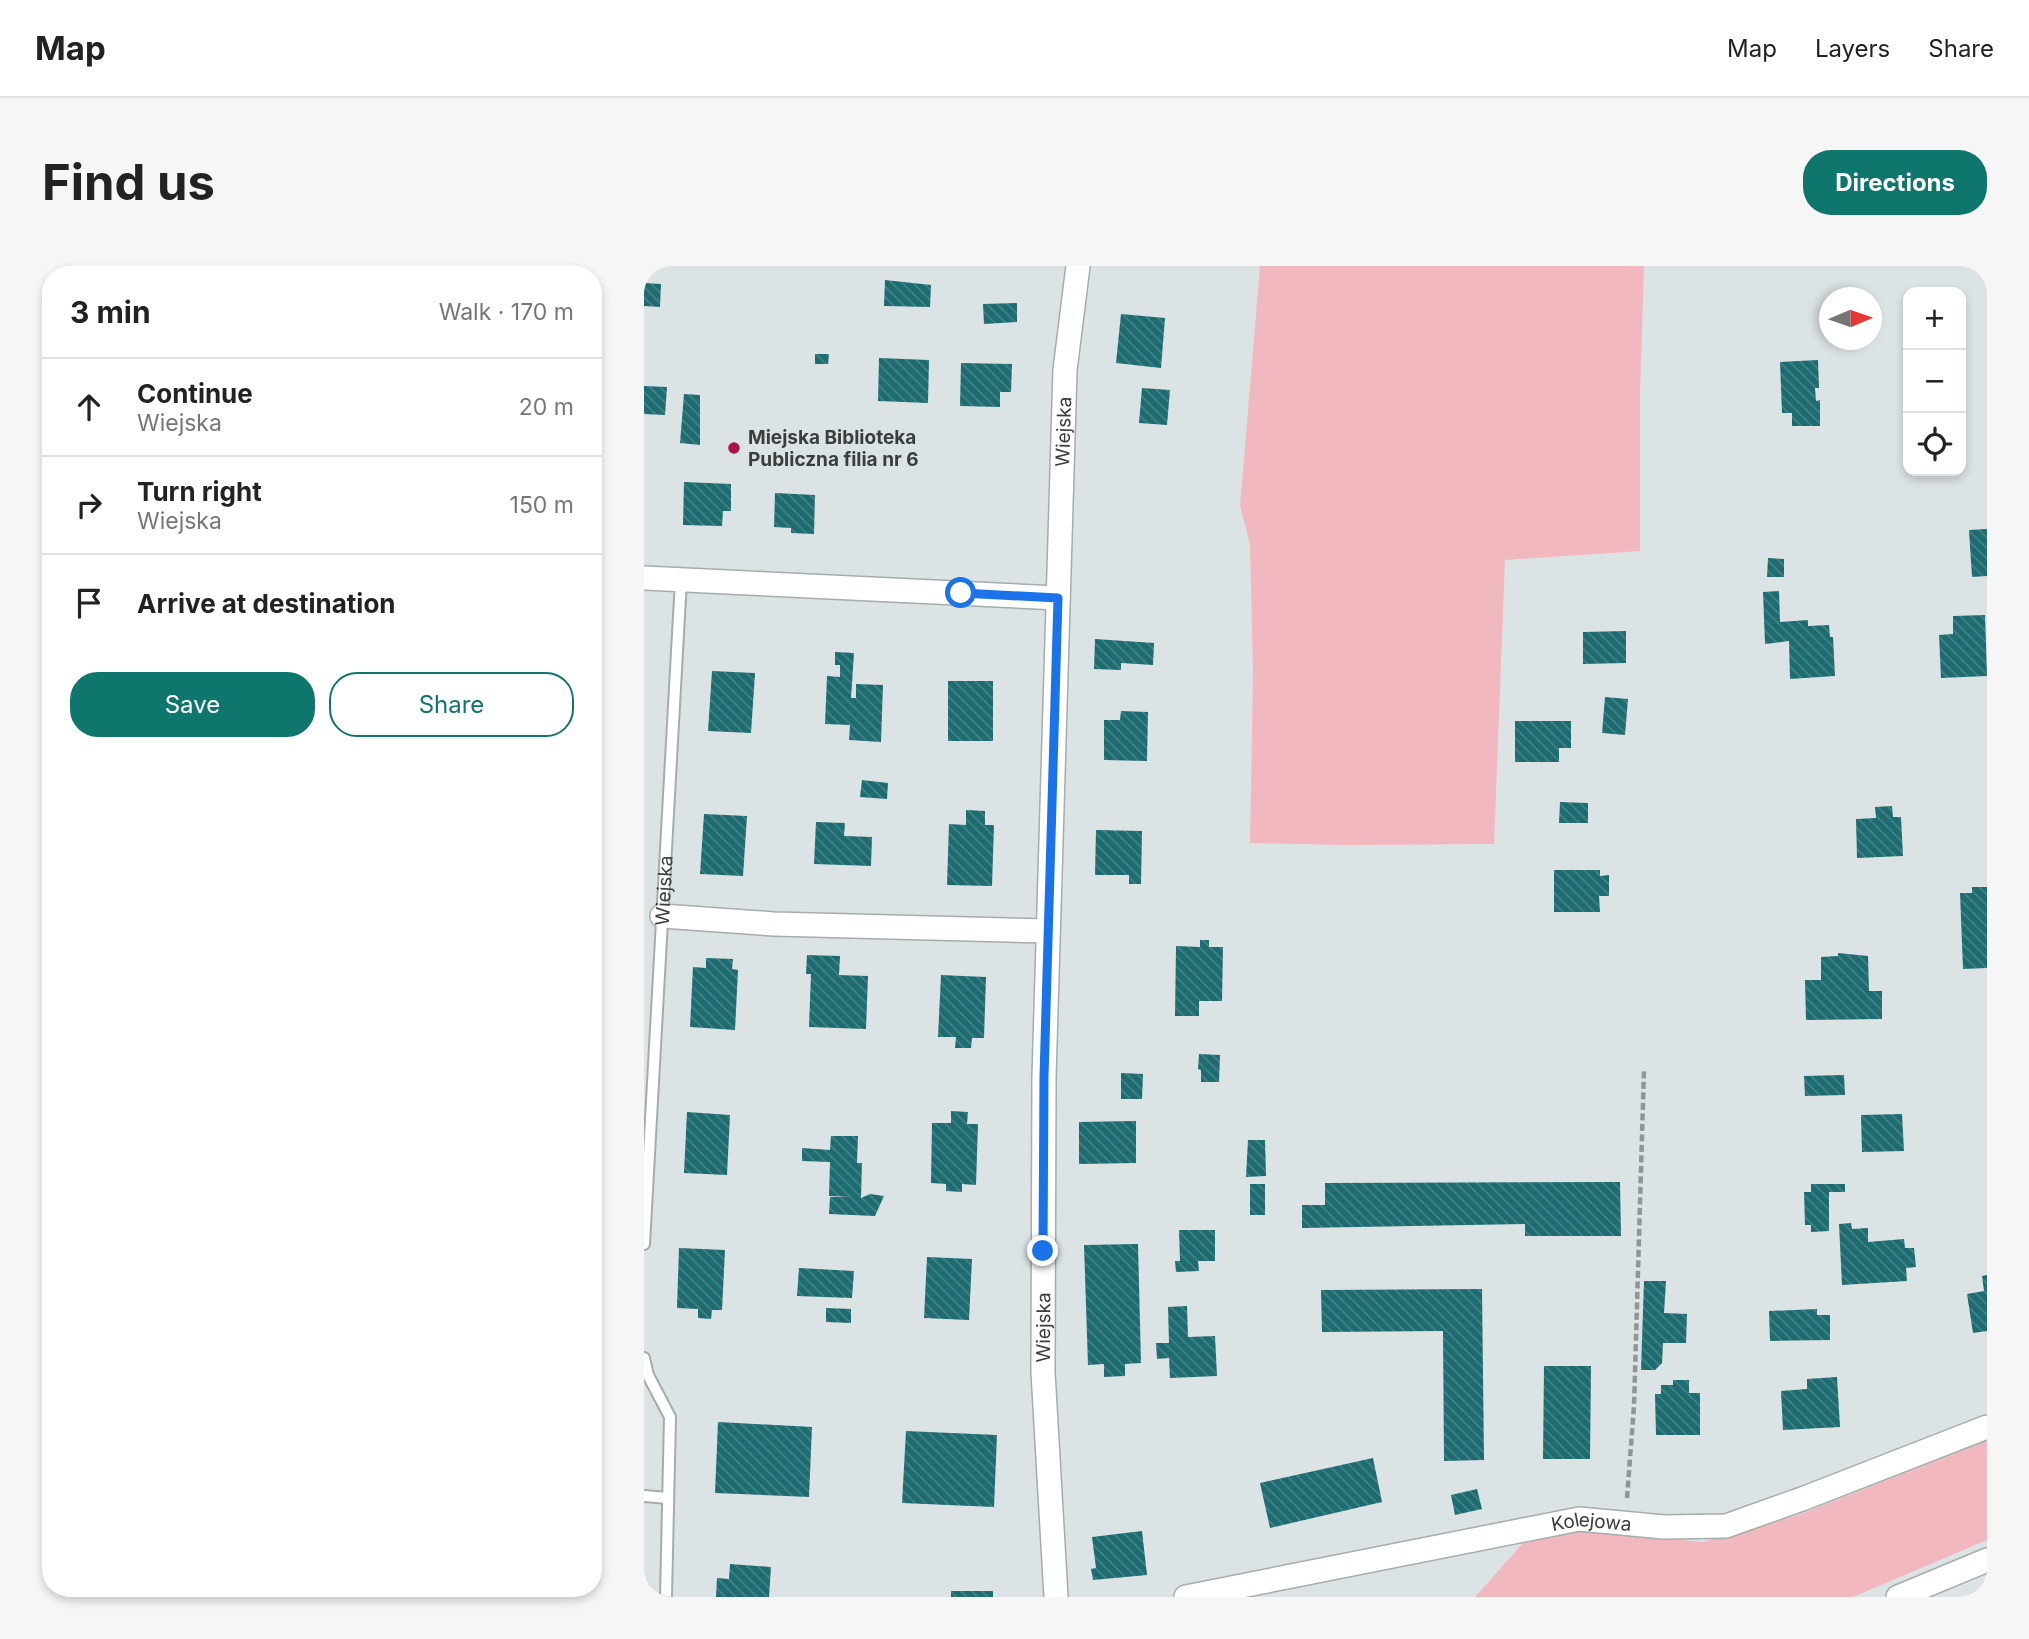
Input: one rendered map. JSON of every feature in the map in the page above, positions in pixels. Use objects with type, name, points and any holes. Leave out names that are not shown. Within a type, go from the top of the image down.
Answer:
[{"type":"street","name":"Wiejska","points":[[1056,1597],[1043,1372],[1044,1090],[1065,370],[1078,266]]},
{"type":"street","points":[[644,578],[1058,598]]},
{"type":"street","points":[[662,916],[774,924],[1048,931]]},
{"type":"street","name":"Kolejowa","points":[[1186,1597],[1579,1519],[1664,1528],[1726,1526],[1987,1427]]},
{"type":"street","points":[[1898,1597],[1987,1560]]},
{"type":"lane","name":"Wiejska","points":[[644,1244],[681,580]]},
{"type":"lane","points":[[644,1358],[648,1375],[670,1417],[666,1597]]},
{"type":"lane","points":[[644,1496],[668,1498]]},
{"type":"path","points":[[1623,1523],[1630,1481],[1633,1419],[1644,1069]]},
{"type":"shaded area","points":[[1260,266],[1644,266],[1640,394],[1640,551],[1505,560],[1494,844],[1250,843],[1253,673],[1250,544],[1240,506]]},
{"type":"shaded area","points":[[1987,1441],[1987,1540],[1853,1597],[1475,1597],[1533,1532],[1564,1528],[1703,1542],[1798,1515]]},
{"type":"building","points":[[885,280],[931,285],[930,307],[884,306]]},
{"type":"building","points":[[644,283],[661,284],[660,307],[644,306]]},
{"type":"building","points":[[1017,303],[1017,322],[984,324],[983,304]]},
{"type":"building","points":[[1121,314],[1165,318],[1161,368],[1116,363]]},
{"type":"building","points":[[815,354],[829,354],[828,364],[815,364]]},
{"type":"building","points":[[879,358],[929,360],[928,403],[878,401]]},
{"type":"building","points":[[1818,360],[1819,388],[1815,388],[1816,401],[1820,400],[1820,426],[1792,426],[1792,413],[1782,413],[1780,362]]},
{"type":"building","points":[[961,363],[1012,364],[1011,392],[1000,392],[1000,407],[960,406]]},
{"type":"building","points":[[644,386],[667,387],[665,415],[644,414]]},
{"type":"building","points":[[1142,388],[1170,390],[1167,425],[1139,423]]},
{"type":"building","points":[[684,394],[700,395],[700,445],[680,443]]},
{"type":"building","points":[[684,482],[731,484],[731,511],[723,511],[722,526],[683,525]]},
{"type":"building","points":[[775,493],[815,495],[814,534],[791,533],[791,528],[774,527]]},
{"type":"building","points":[[1987,529],[1987,576],[1972,577],[1969,530]]},
{"type":"building","points":[[1768,558],[1784,559],[1784,577],[1767,577]]},
{"type":"building","points":[[1779,591],[1780,622],[1808,620],[1808,626],[1829,625],[1830,637],[1833,637],[1835,676],[1790,679],[1789,641],[1765,644],[1763,592]]},
{"type":"building","points":[[1985,615],[1987,676],[1941,678],[1939,635],[1953,634],[1953,616]]},
{"type":"building","points":[[1626,631],[1626,663],[1583,664],[1583,632]]},
{"type":"building","points":[[1095,639],[1154,643],[1153,665],[1121,663],[1121,670],[1094,669]]},
{"type":"building","points":[[835,652],[854,653],[851,698],[856,698],[856,684],[883,685],[881,742],[849,740],[850,725],[825,724],[827,676],[840,677],[840,665],[835,665]]},
{"type":"building","points":[[712,671],[755,673],[751,733],[708,731]]},
{"type":"building","points":[[948,681],[993,681],[993,741],[948,741]]},
{"type":"building","points":[[1605,697],[1628,699],[1625,735],[1602,733]]},
{"type":"building","points":[[1121,711],[1148,712],[1147,761],[1104,760],[1104,720],[1120,720]]},
{"type":"building","points":[[1515,721],[1571,721],[1571,748],[1559,748],[1559,762],[1515,762]]},
{"type":"building","points":[[862,780],[888,783],[887,799],[860,797]]},
{"type":"building","points":[[1560,802],[1588,803],[1588,823],[1559,823]]},
{"type":"building","points":[[1892,806],[1893,817],[1901,817],[1903,856],[1857,858],[1856,819],[1876,818],[1875,807]]},
{"type":"building","points":[[966,810],[985,811],[985,825],[994,825],[992,886],[947,885],[949,824],[966,825]]},
{"type":"building","points":[[704,814],[747,816],[743,876],[700,874]]},
{"type":"building","points":[[816,822],[845,823],[844,836],[872,837],[871,866],[814,864]]},
{"type":"building","points":[[1096,830],[1142,831],[1141,884],[1129,884],[1129,875],[1095,875]]},
{"type":"building","points":[[1554,870],[1600,870],[1600,876],[1609,875],[1609,896],[1599,896],[1600,912],[1554,912]]},
{"type":"building","points":[[1972,887],[1987,887],[1987,968],[1963,969],[1960,893],[1972,893]]},
{"type":"building","points":[[1200,940],[1209,940],[1209,947],[1223,947],[1222,1001],[1199,1001],[1199,1016],[1175,1016],[1176,946],[1200,947]]},
{"type":"building","points":[[1838,953],[1868,956],[1869,991],[1882,991],[1882,1019],[1806,1020],[1805,980],[1821,980],[1821,957],[1838,956]]},
{"type":"building","points":[[807,955],[840,956],[839,975],[868,976],[866,1029],[809,1027],[811,974],[806,974]]},
{"type":"building","points":[[706,958],[733,959],[732,969],[738,970],[735,1030],[690,1027],[693,967],[706,968]]},
{"type":"building","points":[[941,975],[986,977],[984,1038],[972,1038],[971,1048],[955,1048],[956,1037],[938,1037]]},
{"type":"building","points":[[1199,1054],[1220,1055],[1219,1082],[1201,1082]]},
{"type":"building","points":[[1121,1073],[1143,1074],[1142,1099],[1121,1099]]},
{"type":"building","points":[[1844,1075],[1845,1095],[1805,1096],[1804,1076]]},
{"type":"building","points":[[951,1111],[968,1112],[967,1124],[978,1124],[976,1185],[962,1184],[962,1192],[946,1191],[946,1184],[931,1183],[932,1123],[951,1123]]},
{"type":"building","points":[[687,1112],[730,1115],[727,1175],[684,1173]]},
{"type":"building","points":[[1902,1114],[1904,1151],[1862,1152],[1861,1115]]},
{"type":"building","points":[[1136,1121],[1136,1163],[1079,1164],[1079,1122]]},
{"type":"building","points":[[831,1136],[858,1136],[857,1163],[862,1163],[861,1198],[870,1194],[884,1196],[875,1216],[829,1214],[830,1197],[852,1197],[829,1196],[830,1162],[802,1161],[802,1148],[830,1150]]},
{"type":"building","points":[[1248,1140],[1265,1140],[1266,1176],[1246,1177]]},
{"type":"building","points":[[1620,1182],[1621,1236],[1525,1236],[1525,1224],[1302,1228],[1302,1205],[1325,1205],[1325,1183]]},
{"type":"building","points":[[1250,1184],[1265,1184],[1265,1215],[1250,1215]]},
{"type":"building","points":[[1811,1184],[1845,1184],[1845,1192],[1829,1192],[1829,1231],[1811,1232],[1811,1225],[1805,1225],[1804,1192],[1811,1192]]},
{"type":"building","points":[[1851,1223],[1852,1229],[1868,1228],[1868,1242],[1904,1239],[1905,1248],[1914,1248],[1916,1267],[1906,1268],[1907,1281],[1842,1285],[1839,1224]]},
{"type":"building","points":[[1179,1230],[1215,1230],[1215,1261],[1198,1261],[1199,1271],[1176,1272],[1175,1261],[1180,1261]]},
{"type":"building","points":[[1138,1244],[1141,1363],[1125,1364],[1125,1376],[1104,1377],[1104,1364],[1088,1365],[1084,1245]]},
{"type":"building","points":[[679,1248],[725,1250],[722,1310],[712,1310],[711,1319],[698,1318],[698,1309],[677,1308]]},
{"type":"building","points":[[927,1257],[972,1259],[969,1320],[924,1318]]},
{"type":"building","points":[[799,1268],[854,1271],[852,1298],[797,1296]]},
{"type":"building","points":[[1987,1275],[1987,1331],[1973,1333],[1967,1294],[1984,1291],[1982,1276]]},
{"type":"building","points":[[1644,1281],[1666,1281],[1664,1313],[1687,1314],[1686,1343],[1663,1343],[1662,1363],[1655,1370],[1641,1370]]},
{"type":"building","points":[[1482,1289],[1484,1460],[1444,1461],[1443,1331],[1322,1332],[1321,1290]]},
{"type":"building","points":[[1187,1306],[1188,1337],[1215,1336],[1217,1376],[1170,1378],[1169,1358],[1157,1359],[1156,1343],[1169,1343],[1168,1307]]},
{"type":"building","points":[[826,1308],[851,1309],[851,1323],[826,1322]]},
{"type":"building","points":[[1817,1309],[1817,1315],[1830,1315],[1830,1340],[1770,1341],[1769,1311]]},
{"type":"building","points":[[1544,1366],[1591,1366],[1590,1459],[1543,1459]]},
{"type":"building","points":[[1837,1377],[1840,1427],[1783,1430],[1781,1391],[1807,1389],[1807,1379]]},
{"type":"building","points":[[1673,1380],[1689,1380],[1689,1393],[1700,1393],[1700,1435],[1656,1435],[1655,1394],[1661,1394],[1661,1385],[1673,1385]]},
{"type":"building","points":[[718,1422],[812,1427],[809,1497],[715,1493]]},
{"type":"building","points":[[906,1431],[997,1435],[994,1507],[902,1503]]},
{"type":"building","points":[[1373,1458],[1382,1502],[1270,1528],[1260,1483]]},
{"type":"building","points":[[1477,1489],[1482,1509],[1455,1515],[1451,1495]]},
{"type":"building","points":[[1142,1531],[1147,1575],[1093,1580],[1091,1569],[1096,1568],[1092,1537]]},
{"type":"building","points":[[730,1564],[771,1567],[769,1597],[716,1597],[717,1578],[729,1579]]},
{"type":"building","points":[[951,1591],[993,1591],[993,1597],[951,1597]]},
{"type":"place","name":"Miejska Biblioteka Publiczna filia nr 6","points":[[734,448]]},
{"type":"route","points":[[961,593],[1058,598],[1044,1077],[1043,1251]]}]
